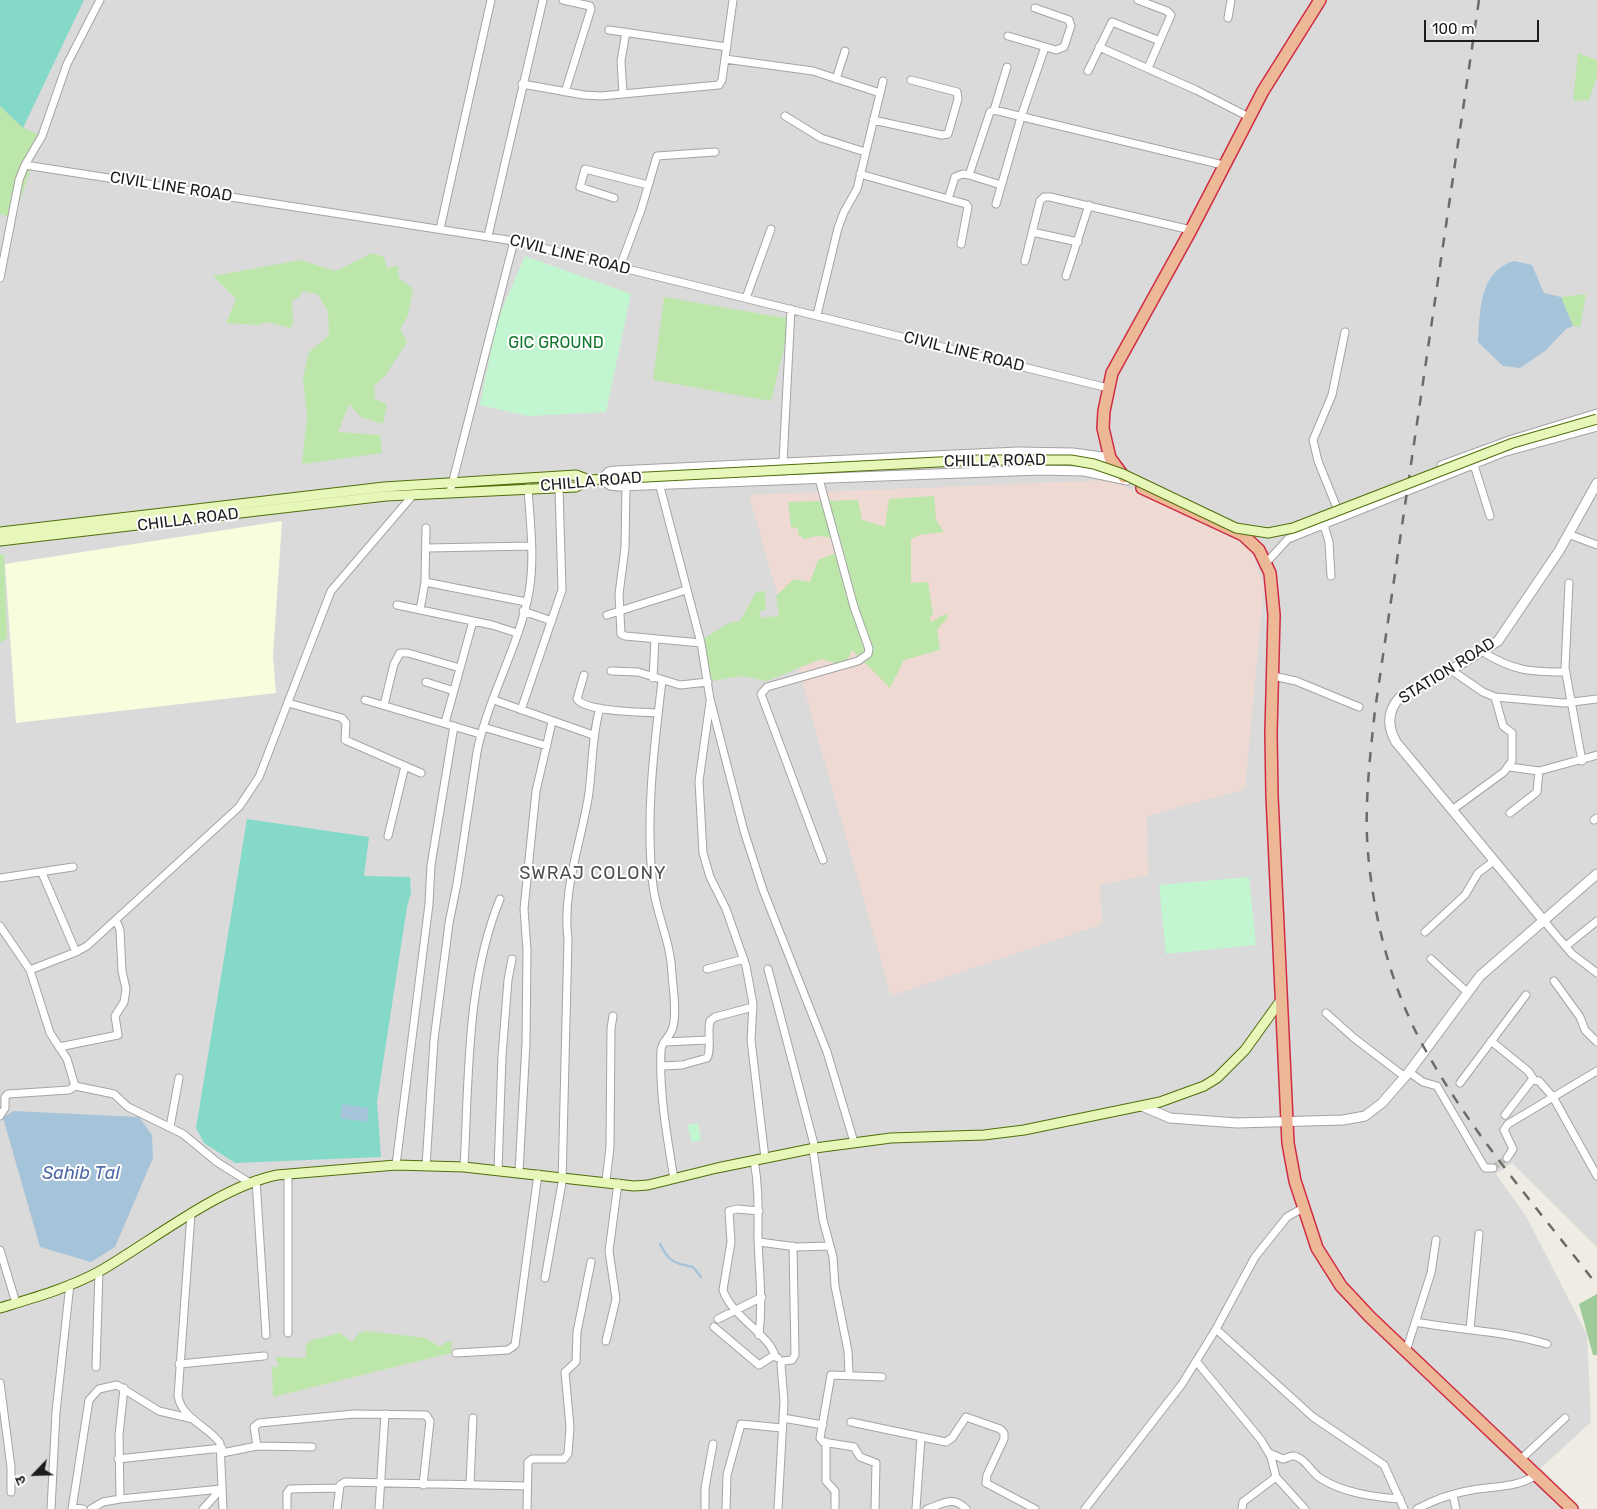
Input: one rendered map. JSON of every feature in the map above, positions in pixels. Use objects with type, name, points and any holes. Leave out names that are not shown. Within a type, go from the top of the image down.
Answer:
[{"type":"highway","points":[[1320,0],[1298,33],[1249,117],[1191,230],[1118,358],[1108,388],[1103,428],[1110,458],[1120,473],[1243,535],[1253,543],[1266,563],[1272,587],[1274,615],[1272,787],[1285,1122],[1291,1162],[1303,1208],[1317,1248],[1336,1280],[1406,1351],[1572,1509]]},
{"type":"main road","points":[[1125,477],[1236,528],[1268,533],[1293,528],[1513,443],[1597,419]]},
{"type":"main road","name":"CHILLA ROAD","points":[[0,541],[413,495],[576,487],[589,480],[627,482],[1017,459],[1070,460],[1094,464],[1125,477]]},
{"type":"main road","points":[[0,532],[384,487],[576,475],[589,480]]},
{"type":"main road","points":[[150,514],[152,524]]},
{"type":"main road","points":[[0,1308],[70,1284],[99,1271],[191,1214],[253,1182],[288,1174],[396,1165],[464,1167],[648,1185],[814,1148],[854,1142],[1024,1130],[1142,1106],[1182,1095],[1217,1078],[1245,1050],[1281,1000]]},
{"type":"street","points":[[0,278],[19,180],[25,165],[42,136],[67,64],[100,0]]},
{"type":"street","points":[[440,228],[491,0]]},
{"type":"street","points":[[488,236],[543,0]]},
{"type":"street","points":[[563,0],[590,6],[592,9],[565,92]]},
{"type":"street","points":[[522,84],[584,95],[623,94],[715,86],[722,80],[733,0]]},
{"type":"street","points":[[1138,0],[1171,15],[1148,68]]},
{"type":"street","points":[[1228,18],[1231,0]]},
{"type":"street","points":[[1008,36],[1056,50],[1064,47],[1071,22],[1065,18],[1035,8]]},
{"type":"street","points":[[1088,71],[1110,24],[1115,21],[1160,41]]},
{"type":"street","points":[[609,30],[727,46]]},
{"type":"street","points":[[623,94],[621,61],[626,32]]},
{"type":"street","points":[[996,204],[1021,116],[1045,47]]},
{"type":"street","points":[[1099,47],[1148,68],[1249,117]]},
{"type":"street","points":[[836,79],[845,51]]},
{"type":"street","points":[[725,59],[800,69],[880,94]]},
{"type":"street","points":[[969,176],[990,112],[994,110],[1007,67]]},
{"type":"street","points":[[873,120],[948,134],[958,99],[957,92],[911,80]]},
{"type":"street","points":[[817,316],[838,228],[844,212],[857,189],[883,81]]},
{"type":"street","points":[[994,110],[1223,165]]},
{"type":"street","points":[[785,116],[820,138],[865,152]]},
{"type":"street","points":[[620,267],[657,156],[715,152]]},
{"type":"street","name":"CIVIL LINE ROAD","points":[[25,165],[514,241],[1108,388]]},
{"type":"street","points":[[614,198],[580,187],[585,169],[648,185]]},
{"type":"street","points":[[860,174],[966,204],[968,207],[961,244]]},
{"type":"street","points":[[948,199],[956,177],[963,174],[1001,185]]},
{"type":"street","points":[[1026,261],[1040,202],[1044,197],[1089,205],[1191,230]]},
{"type":"street","points":[[1066,276],[1089,205]]},
{"type":"street","points":[[746,298],[771,229]]},
{"type":"street","points":[[1032,232],[1078,242]]},
{"type":"street","points":[[450,492],[514,241]]},
{"type":"street","points":[[783,462],[791,309]]},
{"type":"street","points":[[1341,518],[1318,461],[1313,440],[1332,395],[1345,332]]},
{"type":"street","points":[[1441,465],[1519,436],[1597,413]]},
{"type":"street","points":[[1266,563],[1288,539],[1515,449],[1597,427]]},
{"type":"street","points":[[602,480],[609,472],[614,470],[783,462],[1018,452],[1073,453],[1110,458]]},
{"type":"street","points":[[1474,465],[1490,516]]},
{"type":"street","points":[[701,643],[623,636],[621,634],[619,594],[625,548],[627,482],[819,479],[1040,470],[1084,471],[1125,477]]},
{"type":"street","points":[[819,479],[868,654],[858,661],[766,687],[762,694],[823,860]]},
{"type":"street","points":[[659,483],[701,643],[710,699],[744,831],[764,890],[827,1052],[854,1142]]},
{"type":"street","name":"STATION ROAD","points":[[1544,921],[1396,742],[1389,725],[1390,711],[1400,697],[1483,652],[1507,630],[1568,534],[1597,483]]},
{"type":"street","points":[[426,1166],[434,1040],[449,923],[458,884],[482,730],[517,633],[530,581],[531,546],[528,488]]},
{"type":"street","points":[[521,710],[562,590],[559,488]]},
{"type":"street","points":[[30,970],[76,952],[116,920],[239,807],[250,794],[259,777],[332,591],[413,495]]},
{"type":"street","points":[[1324,525],[1330,547],[1331,576]]},
{"type":"street","points":[[420,610],[425,582],[426,528]]},
{"type":"street","points":[[1568,534],[1597,545]]},
{"type":"street","points":[[426,548],[531,546]]},
{"type":"street","points":[[425,582],[526,602]]},
{"type":"street","points":[[1569,583],[1566,672],[1582,761]]},
{"type":"street","points":[[606,615],[686,590]]},
{"type":"street","points":[[397,605],[473,621],[517,633]]},
{"type":"street","points":[[523,612],[552,621]]},
{"type":"street","points":[[445,723],[473,621]]},
{"type":"street","points":[[653,678],[655,639]]},
{"type":"street","points":[[1483,652],[1501,662],[1526,671],[1566,672]]},
{"type":"street","points":[[384,705],[394,664],[400,653],[460,668]]},
{"type":"street","points":[[1451,670],[1483,692],[1495,697],[1572,702],[1597,699]]},
{"type":"street","points":[[611,671],[638,672],[662,681],[680,685],[708,682]]},
{"type":"street","points":[[584,675],[578,701],[600,708],[658,713]]},
{"type":"street","points":[[1273,676],[1296,680],[1359,707]]},
{"type":"street","points":[[662,681],[650,812],[653,884],[659,920],[669,944],[674,1021],[670,1033],[664,1042],[662,1066],[663,1105],[674,1179]]},
{"type":"street","points":[[426,682],[454,691]]},
{"type":"street","points":[[1452,810],[1509,766],[1512,761],[1512,733],[1503,726],[1495,697]]},
{"type":"street","points":[[710,699],[699,781],[703,853],[710,877],[726,909],[744,959],[753,1007],[751,1040],[765,1158]]},
{"type":"street","points":[[365,700],[454,726],[482,730],[547,746]]},
{"type":"street","points":[[494,700],[552,722],[594,735]]},
{"type":"street","points":[[288,703],[342,718],[346,723],[345,740],[420,772]]},
{"type":"street","points":[[545,1278],[562,1176],[568,939],[566,917],[589,792],[594,735],[600,708]]},
{"type":"street","points":[[519,1172],[526,1043],[527,950],[524,909],[533,814],[552,722]]},
{"type":"street","points":[[396,1165],[429,904],[431,865],[454,726]]},
{"type":"street","points":[[1509,766],[1539,771],[1582,761],[1597,755]]},
{"type":"street","points":[[388,836],[405,766]]},
{"type":"street","points":[[1510,813],[1537,792],[1539,771]]},
{"type":"street","points":[[1425,932],[1465,895],[1478,873],[1494,861]]},
{"type":"street","points":[[0,878],[73,867]]},
{"type":"street","points":[[42,872],[76,952]]},
{"type":"street","points":[[1142,1106],[1170,1118],[1237,1123],[1343,1120],[1365,1116],[1382,1103],[1407,1075],[1480,976],[1597,874]]},
{"type":"street","points":[[464,1167],[476,998],[484,944],[500,899]]},
{"type":"street","points":[[59,1047],[118,1035],[115,1016],[124,1002],[126,989],[122,971],[121,936],[116,920]]},
{"type":"street","points":[[1544,921],[1586,966],[1597,973]]},
{"type":"street","points":[[1566,946],[1597,921]]},
{"type":"street","points":[[0,926],[30,970],[50,1033],[67,1059],[75,1086]]},
{"type":"street","points":[[498,1170],[502,1056],[508,980],[512,959]]},
{"type":"street","points":[[707,969],[744,959]]},
{"type":"street","points":[[1431,959],[1467,992]]},
{"type":"street","points":[[768,969],[814,1148],[823,1220],[830,1246],[848,1351],[849,1375]]},
{"type":"street","points":[[1554,981],[1580,1017],[1584,1030],[1597,1042]]},
{"type":"street","points":[[1460,1083],[1526,995]]},
{"type":"street","points":[[662,1066],[682,1065],[708,1058],[710,1053],[708,1040],[709,1024],[712,1018],[753,1007]]},
{"type":"street","points":[[1326,1013],[1354,1038],[1407,1075],[1437,1086],[1485,1168],[1493,1168]]},
{"type":"street","points":[[606,1182],[610,1147],[611,1028],[613,1016]]},
{"type":"street","points":[[664,1042],[708,1040]]},
{"type":"street","points":[[1491,1041],[1528,1071],[1534,1080],[1539,1081],[1553,1097],[1597,1176]]},
{"type":"street","points":[[1507,1158],[1513,1149],[1505,1128],[1597,1071]]},
{"type":"street","points":[[170,1127],[179,1078]]},
{"type":"street","points":[[1505,1115],[1534,1080]]},
{"type":"street","points":[[0,1116],[5,1108],[5,1098],[8,1094],[69,1090],[75,1086],[114,1094],[128,1107],[170,1127],[190,1139],[216,1162],[253,1182],[266,1335]]},
{"type":"street","points":[[754,1160],[758,1183],[762,1297],[759,1335]]},
{"type":"street","points":[[288,1174],[288,1334]]},
{"type":"street","points":[[456,1353],[508,1350],[514,1345],[538,1174]]},
{"type":"street","points":[[606,1341],[616,1299],[609,1251],[618,1183]]},
{"type":"street","points":[[1085,1509],[1182,1384],[1216,1328],[1255,1257],[1287,1217],[1303,1208]]},
{"type":"street","points":[[759,1211],[732,1210],[728,1215],[731,1239],[723,1290],[735,1309],[771,1346],[775,1356],[782,1362],[784,1398],[778,1509]]},
{"type":"street","points":[[191,1214],[179,1364],[179,1400],[192,1419],[217,1438],[222,1450],[223,1509]]},
{"type":"street","points":[[1470,1329],[1479,1234]]},
{"type":"street","points":[[1406,1351],[1431,1273],[1436,1240]]},
{"type":"street","points":[[759,1242],[793,1246],[830,1246]]},
{"type":"street","points":[[782,1362],[792,1360],[795,1355],[793,1246]]},
{"type":"street","points":[[0,1250],[16,1303]]},
{"type":"street","points":[[527,1509],[526,1486],[529,1460],[564,1459],[568,1454],[570,1427],[565,1372],[576,1362],[577,1332],[591,1262]]},
{"type":"street","points":[[96,1367],[99,1271]]},
{"type":"street","points":[[51,1509],[56,1412],[70,1284]]},
{"type":"street","points":[[718,1319],[762,1297]]},
{"type":"street","points":[[1416,1322],[1451,1329],[1470,1329],[1516,1335],[1547,1344]]},
{"type":"street","points":[[714,1327],[759,1365],[775,1356]]},
{"type":"street","points":[[1216,1328],[1313,1417],[1384,1465],[1404,1509]]},
{"type":"street","points":[[179,1364],[264,1356]]},
{"type":"street","points":[[1196,1361],[1261,1440],[1269,1453],[1276,1477],[1305,1509]]},
{"type":"street","points":[[875,1509],[876,1463],[860,1457],[854,1447],[821,1440],[830,1378],[834,1374],[882,1377]]},
{"type":"street","points":[[0,1383],[11,1467],[11,1492]]},
{"type":"street","points":[[83,1509],[72,1508],[89,1400],[99,1390],[111,1385],[124,1388],[160,1411],[192,1419]]},
{"type":"street","points":[[120,1499],[118,1458],[124,1388]]},
{"type":"street","points":[[379,1509],[385,1414]]},
{"type":"street","points":[[257,1446],[254,1428],[259,1423],[308,1417],[422,1414],[428,1417],[423,1485]]},
{"type":"street","points":[[851,1422],[921,1437],[950,1441],[962,1420],[969,1417],[1002,1430],[1004,1439],[987,1475],[986,1483],[1035,1509]]},
{"type":"street","points":[[470,1484],[473,1418]]},
{"type":"street","points":[[782,1418],[823,1425]]},
{"type":"street","points":[[1520,1460],[1565,1418]]},
{"type":"street","points":[[726,1509],[728,1475],[740,1426],[744,1424],[782,1428]]},
{"type":"street","points":[[916,1509],[921,1437]]},
{"type":"street","points":[[826,1442],[826,1481],[835,1491],[835,1509]]},
{"type":"street","points":[[705,1509],[705,1488],[713,1444]]},
{"type":"street","points":[[118,1458],[257,1446],[312,1447]]},
{"type":"street","points":[[1269,1453],[1282,1459],[1292,1456],[1299,1457],[1312,1472],[1326,1482],[1366,1495],[1400,1499]]},
{"type":"street","points":[[1417,1509],[1453,1495],[1520,1484],[1536,1475]]},
{"type":"street","points":[[1242,1509],[1243,1502],[1276,1477]]},
{"type":"street","points":[[337,1509],[339,1488],[345,1482],[526,1486]]},
{"type":"street","points":[[91,1509],[102,1502],[120,1499],[222,1488]]},
{"type":"street","points":[[203,1509],[222,1488]]},
{"type":"street","points":[[287,1509],[287,1493],[290,1489],[339,1488]]},
{"type":"street","points":[[1453,1495],[1456,1509]]},
{"type":"street","points":[[927,1509],[954,1500],[960,1502],[965,1509]]},
{"type":"shaded area","points":[[0,0],[1597,0],[1597,1247],[1512,1163],[1496,1174],[1526,1216],[1587,1335],[1591,1422],[1541,1468],[1581,1509],[0,1509]]},
{"type":"shaded area","points":[[0,0],[84,0],[23,128],[0,106]]},
{"type":"shaded area","points":[[1112,480],[1250,547],[1264,586],[1245,789],[1147,816],[1148,875],[1100,885],[1102,924],[891,996],[749,495]]},
{"type":"shaded area","points":[[282,521],[273,656],[276,693],[16,723],[5,564]]},
{"type":"shaded area","points":[[247,819],[369,837],[364,876],[410,877],[411,893],[407,907],[377,1102],[381,1157],[235,1163],[204,1143],[196,1128]]},
{"type":"green space","points":[[1578,53],[1597,60],[1597,76],[1589,100],[1573,101]]},
{"type":"green space","points":[[0,106],[23,128],[42,136],[14,218],[0,214]]},
{"type":"green space","points":[[372,253],[384,257],[387,268],[398,266],[399,278],[413,289],[408,316],[400,329],[407,342],[385,376],[374,386],[375,399],[387,404],[383,424],[361,417],[349,404],[338,432],[380,435],[382,453],[302,464],[307,417],[303,378],[309,352],[329,335],[328,311],[317,294],[303,291],[298,298],[292,300],[293,322],[291,328],[266,322],[258,325],[226,323],[236,299],[213,276],[300,260],[336,271]]},
{"type":"green space","name":"GIC GROUND","points":[[525,256],[631,294],[606,412],[528,416],[480,405],[497,321]]},
{"type":"green space","points":[[1586,294],[1580,327],[1573,326],[1561,297]]},
{"type":"green space","points":[[664,297],[791,319],[771,401],[653,380]]},
{"type":"green space","points":[[934,496],[936,520],[944,532],[919,535],[911,539],[911,583],[928,582],[933,614],[930,617],[931,622],[945,614],[948,617],[937,630],[940,650],[904,660],[890,688],[852,650],[845,666],[821,659],[767,681],[742,676],[712,681],[703,639],[729,623],[740,621],[756,592],[765,591],[766,610],[759,611],[761,618],[779,616],[776,596],[794,579],[810,582],[818,560],[839,552],[839,538],[817,536],[804,539],[798,534],[798,528],[791,527],[788,502],[858,500],[862,520],[885,527],[889,499]]},
{"type":"green space","points":[[4,554],[7,638],[0,643],[0,555]]},
{"type":"green space","points":[[1249,877],[1256,945],[1166,954],[1159,885]]},
{"type":"green space","points":[[698,1123],[701,1140],[692,1142],[687,1125]]},
{"type":"green space","points":[[1597,1294],[1597,1355],[1593,1355],[1579,1304]]},
{"type":"green space","points":[[367,1331],[426,1338],[440,1347],[446,1342],[452,1341],[451,1353],[273,1397],[272,1367],[279,1366],[275,1357],[306,1358],[306,1345],[312,1340],[340,1333],[352,1342],[359,1333]]},
{"type":"water","points":[[1514,261],[1532,265],[1544,293],[1561,297],[1573,326],[1566,329],[1545,351],[1520,368],[1503,366],[1478,342],[1481,306],[1488,283],[1502,266]]},
{"type":"water","points":[[342,1104],[369,1108],[367,1122],[340,1118]]},
{"type":"water","name":"Sahib Tal","points":[[13,1111],[139,1117],[152,1135],[153,1158],[115,1247],[91,1262],[40,1247],[3,1118]]},
{"type":"waterway","points":[[660,1244],[669,1258],[677,1263],[693,1267],[701,1277]]},
{"type":"tunnel","points":[[1493,1168],[1507,1158]]},
{"type":"railway","points":[[1479,0],[1375,710],[1367,799],[1368,853],[1375,904],[1386,955],[1403,1004],[1426,1051],[1444,1082],[1485,1142],[1597,1285]]},
{"type":"district","name":"SWRAJ COLONY","points":[[593,874]]}]
